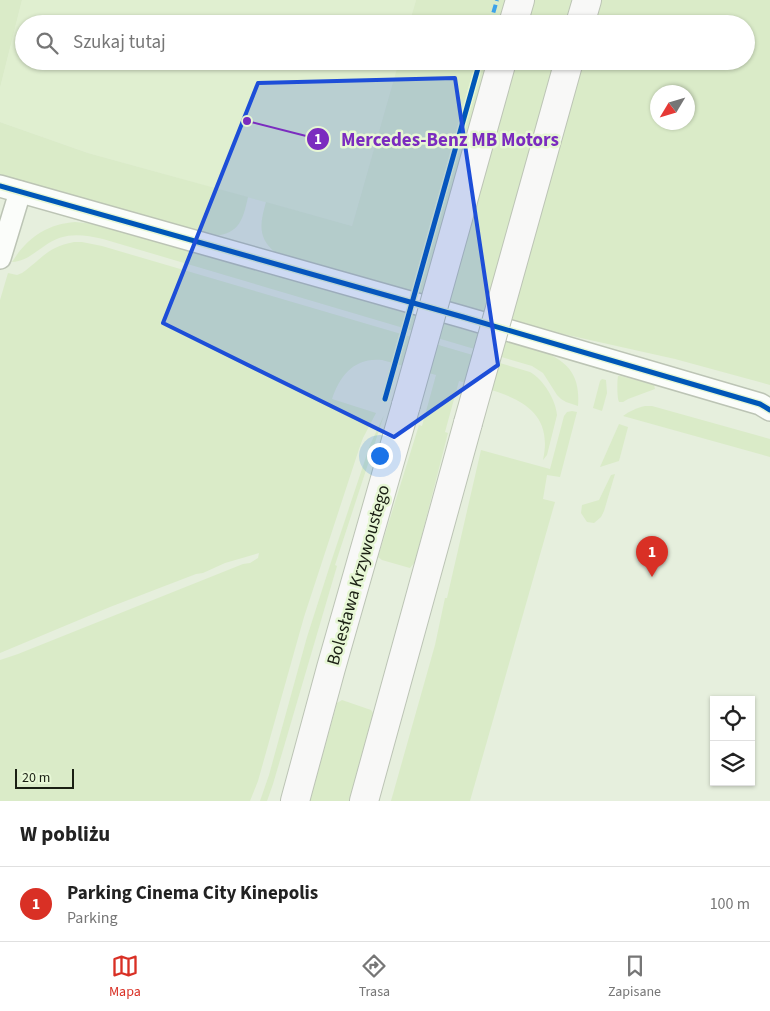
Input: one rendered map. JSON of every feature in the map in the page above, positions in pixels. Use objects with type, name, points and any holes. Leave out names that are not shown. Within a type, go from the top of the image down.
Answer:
[{"type":"main road","points":[[516,15],[520,0]]},
{"type":"main road","points":[[583,15],[587,0]]},
{"type":"main road","name":"Bolesława Krzywoustego","points":[[295,801],[499,70]]},
{"type":"main road","points":[[366,797],[468,423],[567,70]]},
{"type":"main road","points":[[282,801],[305,764]]},
{"type":"street","points":[[0,186],[767,406]]},
{"type":"street","points":[[0,258],[20,192]]},
{"type":"highlighted area","points":[[455,78],[498,365],[394,437],[163,323],[258,83]]},
{"type":"shaded area","points":[[0,0],[22,0],[18,15],[15,15],[15,28],[0,88]]},
{"type":"shaded area","points":[[22,0],[416,0],[412,15],[18,15]]},
{"type":"shaded area","points":[[416,0],[770,0],[770,385],[675,359],[545,330],[276,253],[263,236],[262,217],[266,202],[352,226],[396,70],[755,70],[755,15],[412,15]]},
{"type":"shaded area","points":[[15,28],[15,70],[396,70],[352,226],[88,153],[0,122],[0,88]]},
{"type":"shaded area","points":[[0,122],[88,153],[248,197],[242,218],[239,224],[230,232],[215,236],[0,175]]},
{"type":"shaded area","points":[[75,222],[96,224],[549,354],[564,363],[573,374],[578,388],[578,406],[561,399],[543,373],[532,366],[103,239],[72,235],[50,242],[25,259],[12,262],[31,239],[47,229]]},
{"type":"shaded area","points":[[74,242],[102,246],[530,372],[544,385],[556,409],[557,415],[547,455],[543,460],[545,440],[541,424],[533,412],[522,403],[507,396],[459,381],[445,432],[448,433],[415,562],[410,568],[382,560],[378,557],[419,425],[422,426],[436,375],[382,360],[372,360],[356,365],[344,375],[332,399],[376,413],[359,449],[304,617],[258,781],[250,801],[0,801],[0,660],[243,564],[250,563],[258,558],[259,553],[225,563],[110,607],[0,653],[0,300],[8,273],[17,275],[22,273],[51,250]]},
{"type":"shaded area","points":[[618,376],[654,385],[655,389],[619,402]]},
{"type":"shaded area","points":[[602,379],[606,380],[607,393],[602,411],[593,408]]},
{"type":"shaded area","points":[[645,406],[652,406],[770,439],[770,457],[623,416]]},
{"type":"shaded area","points":[[567,412],[577,412],[560,477],[547,475],[543,499],[555,502],[470,801],[391,801],[435,645],[481,450],[550,469],[564,416]]},
{"type":"shaded area","points":[[384,415],[335,565],[337,566],[273,784],[267,801],[260,801],[307,637],[331,562],[370,445]]},
{"type":"shaded area","points":[[619,424],[628,427],[619,461],[600,467]]},
{"type":"shaded area","points":[[615,474],[601,517],[594,523],[587,522],[581,513],[582,505],[599,500],[611,475]]},
{"type":"shaded area","points":[[342,700],[371,710],[373,713],[349,801],[310,801],[337,703]]},
{"type":"marked path","points":[[493,15],[497,0]]},
{"type":"cycle path","points":[[385,399],[477,70]]},
{"type":"cycle path","points":[[0,186],[463,317],[760,404],[770,410]]},
{"type":"place","name":"Mercedes-Benz MB Motors","points":[[247,121]]},
{"type":"place","name":"Parking Cinema City Kinepolis","points":[[652,577]]}]
